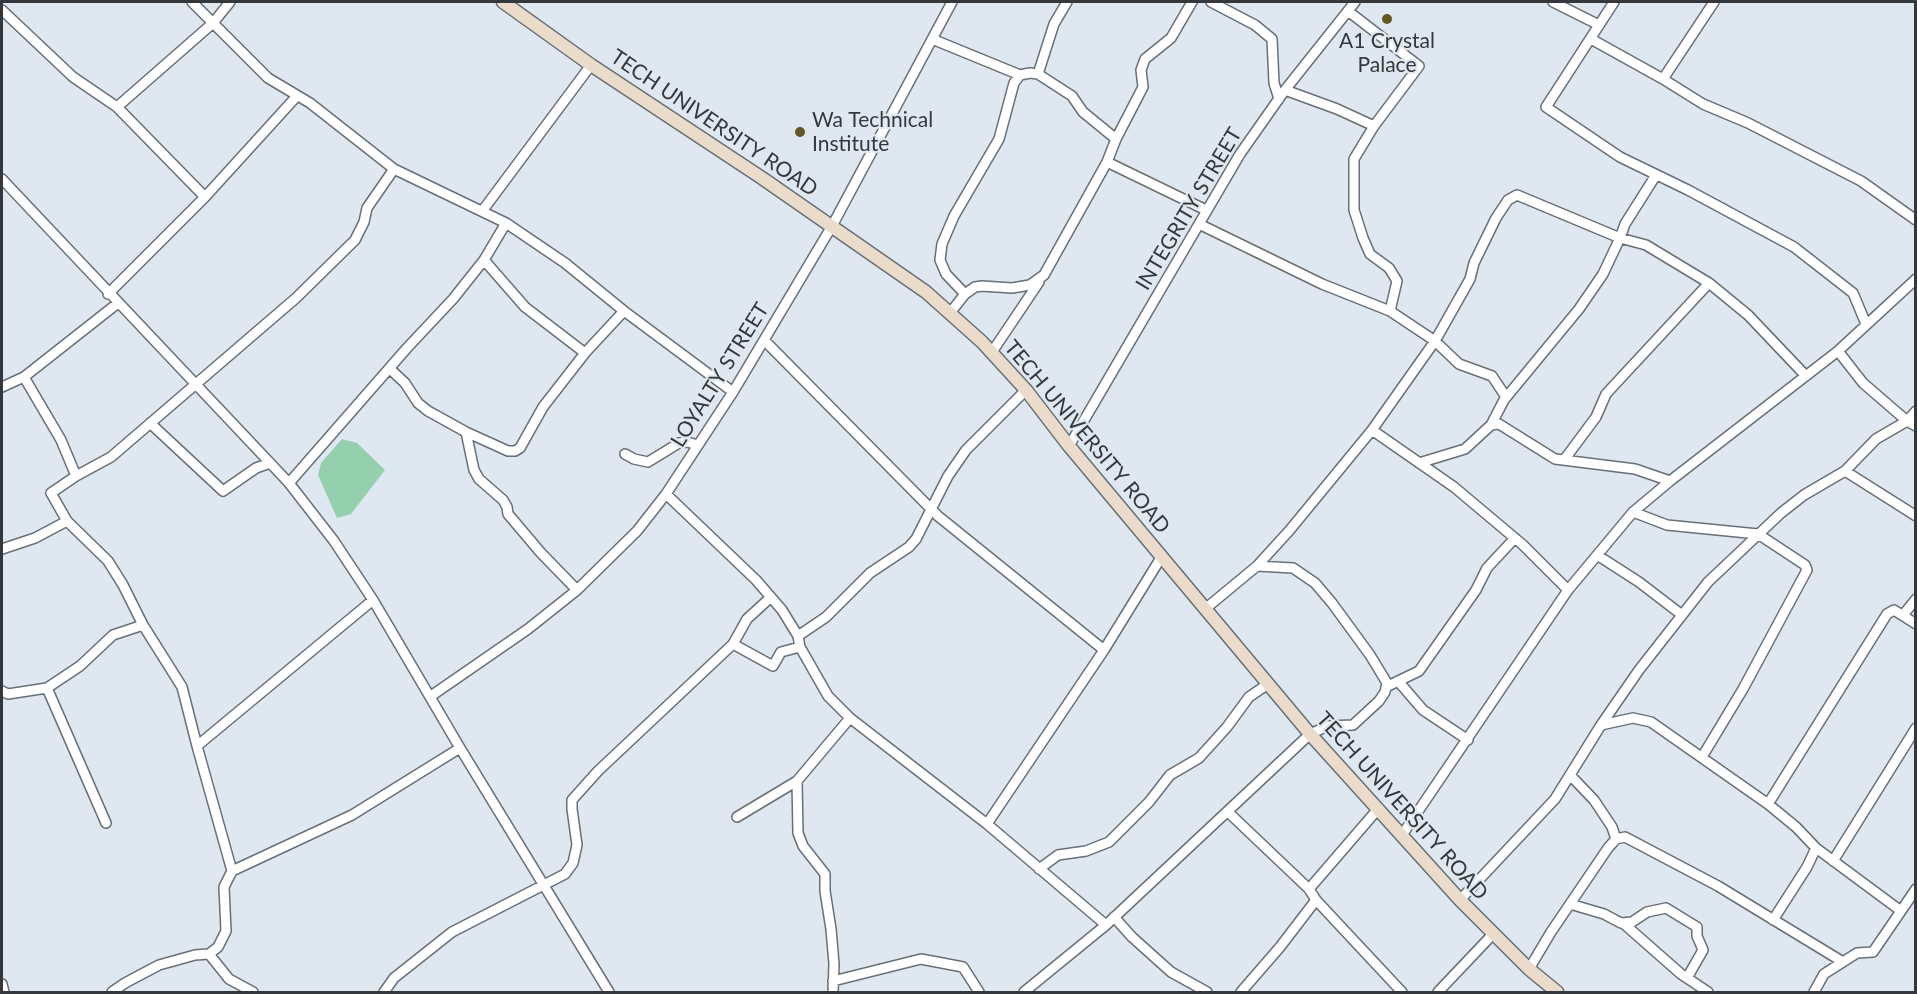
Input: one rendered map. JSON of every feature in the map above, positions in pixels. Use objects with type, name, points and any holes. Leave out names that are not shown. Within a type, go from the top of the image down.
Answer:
[{"type":"street","points":[[192,2],[268,78],[310,104],[394,169],[506,223],[565,263],[624,311],[733,392]]},
{"type":"street","points":[[117,107],[213,23],[230,2]]},
{"type":"street","name":"TECH UNIVERSITY ROAD","points":[[503,2],[591,65],[832,226],[926,292],[950,312],[992,352],[1026,390],[1069,446],[1310,734],[1460,900],[1551,991]]},
{"type":"street","name":"LOYALTY STREET","points":[[430,696],[528,629],[577,590],[637,531],[666,494],[733,392],[832,226],[952,2]]},
{"type":"street","points":[[1038,74],[1054,24],[1067,2]]},
{"type":"street","points":[[992,352],[1044,275],[1107,162],[1116,139],[1143,87],[1140,70],[1145,58],[1171,38],[1192,2]]},
{"type":"street","points":[[1211,2],[1255,24],[1272,39],[1274,83],[1279,99]]},
{"type":"street","name":"INTEGRITY STREET","points":[[1069,446],[1240,154],[1285,90],[1355,2]]},
{"type":"street","points":[[1552,2],[1599,25]]},
{"type":"street","points":[[1614,2],[1546,107],[1620,157],[1794,247],[1853,293],[1866,324]]},
{"type":"street","points":[[1663,79],[1714,2]]},
{"type":"street","points":[[2,10],[73,77],[117,107],[205,197]]},
{"type":"street","points":[[1348,11],[1419,66],[1374,126],[1354,159],[1352,172],[1354,210],[1370,254],[1389,268],[1397,281],[1390,311]]},
{"type":"street","points":[[932,39],[1020,75],[1038,74],[1072,96],[1083,112],[1116,139]]},
{"type":"street","points":[[1591,39],[1703,104],[1748,123],[1861,181],[1916,220]]},
{"type":"street","points":[[483,210],[591,65]]},
{"type":"street","points":[[964,294],[946,274],[940,260],[942,244],[954,216],[999,139],[1014,83],[1020,75]]},
{"type":"street","points":[[1285,90],[1337,109],[1374,126]]},
{"type":"street","points":[[108,294],[205,197],[296,97]]},
{"type":"street","points":[[1107,162],[1206,210]]},
{"type":"street","points":[[232,871],[196,746],[182,687],[143,625],[108,561],[67,520],[51,493],[111,457],[296,298],[355,240],[364,222],[367,208],[394,169]]},
{"type":"street","points":[[1419,463],[1464,449],[1491,425],[1506,397],[1603,274],[1625,224],[1656,175]]},
{"type":"street","points":[[2,179],[108,294],[289,483],[334,541],[373,600],[609,993]]},
{"type":"street","points":[[1205,609],[1257,566],[1289,531],[1372,429],[1435,342],[1470,279],[1474,263],[1496,218],[1508,200],[1517,195],[1620,238],[1646,245],[1709,283],[1748,315],[1806,376]]},
{"type":"street","points":[[289,483],[453,299],[484,260],[506,223]]},
{"type":"street","points":[[1199,224],[1322,284],[1390,311],[1435,342],[1460,364],[1492,376],[1506,397]]},
{"type":"street","points":[[484,260],[525,307],[585,353]]},
{"type":"street","points":[[950,312],[964,294],[975,288],[982,286],[1012,288],[1030,285],[1044,275]]},
{"type":"street","points":[[1402,835],[1468,741],[1568,590],[1633,512],[1838,351],[1916,279]]},
{"type":"street","points":[[1564,459],[1596,417],[1606,394],[1709,283]]},
{"type":"street","points":[[2,387],[24,377],[118,303]]},
{"type":"street","points":[[390,369],[405,383],[418,403],[466,432],[508,451],[515,451],[543,407],[585,353],[624,311]]},
{"type":"street","points":[[764,339],[930,509],[1104,651]]},
{"type":"street","points":[[1838,351],[1863,383],[1911,423]]},
{"type":"street","points":[[24,377],[61,440],[76,476]]},
{"type":"street","points":[[798,636],[826,617],[870,573],[909,547],[916,539],[948,476],[966,450],[1026,390]]},
{"type":"street","points":[[1460,900],[1555,799],[1601,725],[1639,670],[1708,582],[1758,534],[1804,495],[1845,471],[1876,439],[1911,423],[1916,411]]},
{"type":"street","points":[[150,423],[223,491],[256,468],[270,464]]},
{"type":"street","points":[[1491,425],[1499,424],[1555,459],[1635,469],[1670,481]]},
{"type":"street","points":[[1372,429],[1454,487],[1515,538],[1568,590]]},
{"type":"street","points":[[466,432],[474,470],[479,479],[503,500],[508,514],[577,590]]},
{"type":"street","points":[[625,454],[648,462],[679,443],[687,442],[698,445]]},
{"type":"street","points":[[1845,471],[1916,516]]},
{"type":"street","points":[[666,494],[782,610],[798,636],[800,647],[828,696],[850,717],[987,824],[1106,925]]},
{"type":"street","points":[[1633,512],[1667,525],[1758,534],[1805,565],[1807,570],[1743,689],[1702,757]]},
{"type":"street","points":[[2,549],[35,538],[67,520]]},
{"type":"street","points":[[1386,687],[1419,671],[1476,590],[1487,568],[1515,538]]},
{"type":"street","points":[[1597,555],[1639,582],[1682,615]]},
{"type":"street","points":[[987,824],[1104,651],[1162,556]]},
{"type":"street","points":[[1024,993],[1106,925],[1310,734],[1328,726],[1353,725],[1378,701],[1386,687],[1387,683],[1357,636],[1315,583],[1293,568],[1257,566]]},
{"type":"street","points":[[384,993],[394,978],[452,932],[565,874],[573,863],[577,846],[572,800],[598,771],[733,644],[747,619],[771,597]]},
{"type":"street","points":[[1903,615],[1916,598]]},
{"type":"street","points":[[196,746],[373,600]]},
{"type":"street","points":[[1768,804],[1887,614],[1894,610],[1916,624]]},
{"type":"street","points":[[2,691],[8,694],[47,688],[80,666],[113,635],[143,625]]},
{"type":"street","points":[[733,644],[773,666],[781,652],[800,647]]},
{"type":"street","points":[[1398,681],[1423,710],[1468,741]]},
{"type":"street","points":[[1040,869],[1058,855],[1086,850],[1109,842],[1149,802],[1170,775],[1199,758],[1249,698],[1268,684]]},
{"type":"street","points":[[47,688],[106,823]]},
{"type":"street","points":[[737,818],[797,781],[850,717]]},
{"type":"street","points":[[1601,725],[1633,718],[1651,722],[1768,804],[1796,826],[1816,848],[1833,861],[1903,907],[1916,910]]},
{"type":"street","points":[[1833,861],[1916,728]]},
{"type":"street","points":[[112,993],[125,983],[159,965],[195,955],[209,954],[218,947],[225,931],[224,886],[232,871],[352,815],[460,748]]},
{"type":"street","points":[[1570,775],[1594,800],[1612,827],[1616,839]]},
{"type":"street","points":[[797,781],[798,833],[803,846],[825,874],[834,964],[833,993]]},
{"type":"street","points":[[1309,889],[1378,809]]},
{"type":"street","points":[[1228,812],[1309,889],[1316,900],[1402,993]]},
{"type":"street","points":[[1529,969],[1551,932],[1616,839],[1625,837],[1718,886],[1843,962]]},
{"type":"street","points":[[1773,920],[1807,867],[1816,848]]},
{"type":"street","points":[[1814,993],[1824,974],[1857,953],[1873,951],[1916,889]]},
{"type":"street","points":[[1241,993],[1316,900]]},
{"type":"street","points":[[1570,904],[1604,914],[1623,923],[1708,993]]},
{"type":"street","points":[[1623,923],[1632,922],[1647,912],[1666,908],[1697,927],[1697,936],[1703,950],[1687,978]]},
{"type":"street","points":[[1114,917],[1132,937],[1172,972],[1207,993]]},
{"type":"street","points":[[1438,993],[1493,934]]},
{"type":"street","points":[[209,954],[229,979],[253,993]]},
{"type":"street","points":[[833,981],[921,959],[963,967],[979,993]]},
{"type":"street","points":[[2,984],[4,993]]},
{"type":"green space","points":[[342,439],[357,443],[385,470],[351,514],[337,518],[318,475],[321,463]]},
{"type":"place","name":"A1 Crystal Palace","points":[[1387,19]]},
{"type":"place","name":"Wa Technical Institute","points":[[800,132]]}]
